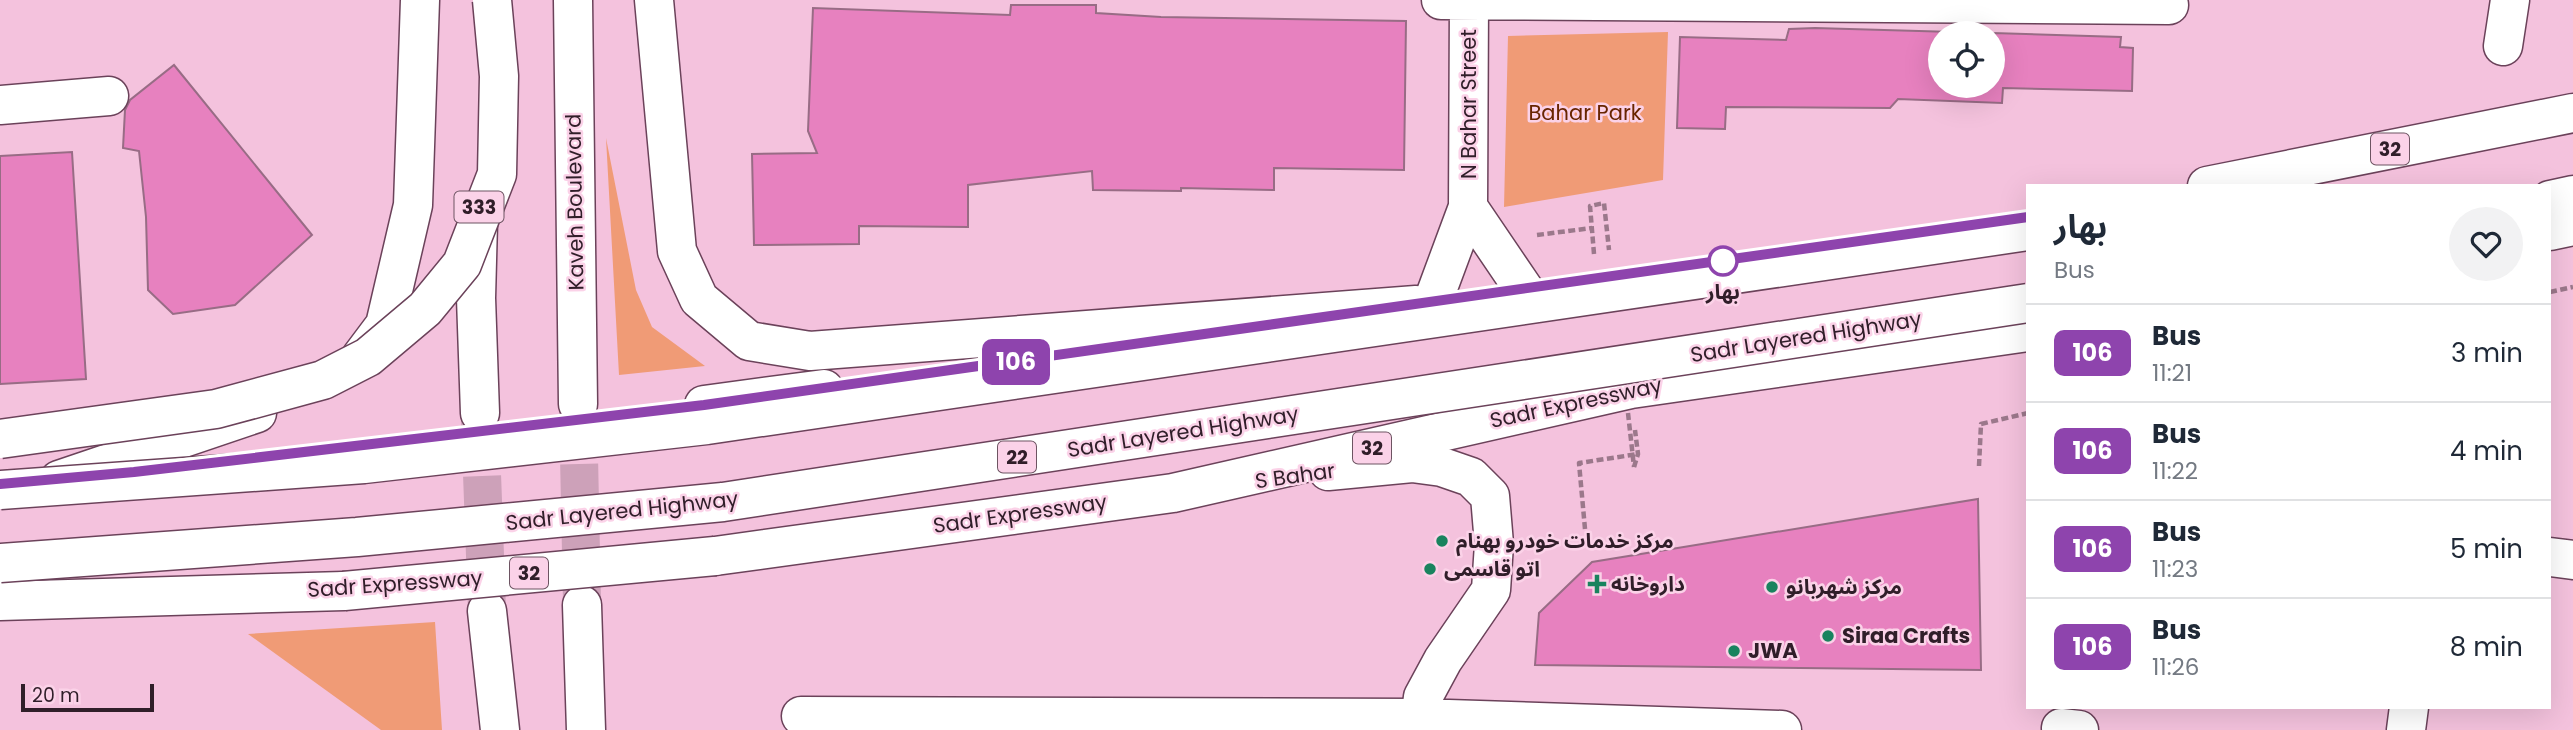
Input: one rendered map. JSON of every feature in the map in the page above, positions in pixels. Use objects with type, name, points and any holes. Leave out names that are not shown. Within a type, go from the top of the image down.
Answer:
[{"type":"main road","points":[[57,481],[308,396],[351,370],[379,334],[385,325],[413,205],[419,0]]},
{"type":"main road","name":"333","points":[[480,413],[477,298],[484,0]]},
{"type":"main road","points":[[0,439],[216,409],[323,380],[368,357],[425,309],[463,264],[496,174],[499,76],[492,0]]},
{"type":"main road","name":"Kaveh Boulevard","points":[[573,0],[578,404]]},
{"type":"main road","points":[[654,0],[677,251],[699,299],[749,341],[810,351],[1433,304]]},
{"type":"main road","points":[[1441,0],[2169,5]]},
{"type":"main road","name":"N Bahar Street","points":[[1433,304],[1468,207],[1469,0]]},
{"type":"main road","points":[[2503,46],[2510,0]]},
{"type":"main road","points":[[0,105],[109,96]]},
{"type":"main road","name":"32","points":[[2217,184],[2573,113]]},
{"type":"main road","points":[[2283,184],[2573,125]]},
{"type":"main road","points":[[2551,200],[2573,195]]},
{"type":"main road","points":[[1468,207],[1525,290]]},
{"type":"main road","points":[[0,487],[704,405],[1433,304],[2026,217]]},
{"type":"main road","points":[[2551,231],[2573,226]]},
{"type":"main road","points":[[0,487],[364,464],[707,425],[2026,230]]},
{"type":"main road","name":"Sadr Layered Highway","points":[[0,563],[357,537],[723,502],[2026,303]]},
{"type":"main road","name":"Sadr Expressway","points":[[0,601],[344,591],[715,555],[1173,493],[1631,389],[2026,332]]},
{"type":"main road","name":"S Bahar","points":[[1173,493],[1344,469],[1412,463],[1442,467],[1471,477],[1490,496],[1494,544],[1491,590],[1443,660],[1423,697],[1419,724]]},
{"type":"main road","points":[[2551,557],[2573,560]]},
{"type":"main road","points":[[582,604],[586,730]]},
{"type":"main road","points":[[487,611],[500,730]]},
{"type":"main road","points":[[2406,730],[2409,709]]},
{"type":"main road","points":[[801,716],[1782,730]]},
{"type":"path","points":[[1592,228],[1590,206],[1604,203],[1611,261]]},
{"type":"path","points":[[2551,292],[2573,287]]},
{"type":"path","points":[[1585,529],[1579,463],[1638,454],[1634,467],[1628,413]]},
{"type":"path","points":[[1979,466],[1981,424],[2026,413]]},
{"type":"green space","name":"Bahar Park","points":[[1668,32],[1663,180],[1504,207],[1508,36]]},
{"type":"green space","points":[[606,138],[636,290],[652,327],[705,366],[619,375]]},
{"type":"green space","points":[[435,622],[442,730],[381,730],[248,634]]},
{"type":"building","points":[[1011,5],[1096,5],[1096,13],[1161,17],[1406,21],[1404,170],[1274,168],[1274,190],[1093,190],[1092,171],[968,185],[968,227],[859,226],[859,244],[754,245],[752,154],[817,153],[808,131],[813,8],[1010,15]]},
{"type":"building","points":[[1789,29],[1928,31],[1928,98],[2002,98],[2002,103],[1898,99],[1890,108],[1726,107],[1725,129],[1677,128],[1680,37],[1786,40]]},
{"type":"building","points":[[2005,33],[2121,37],[2120,47],[2133,48],[2132,91],[2005,88]]},
{"type":"building","points":[[174,65],[312,235],[235,305],[173,314],[148,290],[146,217],[139,151],[123,148],[125,110],[130,100]]},
{"type":"building","points":[[72,152],[86,379],[0,384],[0,156]]},
{"type":"building","name":"مرکز شهربانو","points":[[1978,499],[1981,670],[1535,665],[1539,613],[1592,562]]},
{"type":"tunnel","points":[[578,407],[582,602]]},
{"type":"tunnel","points":[[480,419],[487,610]]},
{"type":"bus line","name":"106","points":[[0,484],[57,481],[704,405],[1433,304],[2026,217]]},
{"type":"place","name":"بهار","points":[[1723,261]]},
{"type":"place","name":"مرکز خدمات خودرو بهنام","points":[[1442,541]]},
{"type":"place","name":"اتو قاسمی","points":[[1430,569]]},
{"type":"place","name":"داروخانه","points":[[1597,584]]},
{"type":"place","name":"مرکز شهربانو","points":[[1772,587]]},
{"type":"place","name":"Siraa Crafts","points":[[1828,636]]},
{"type":"place","name":"JWA","points":[[1734,651]]}]
